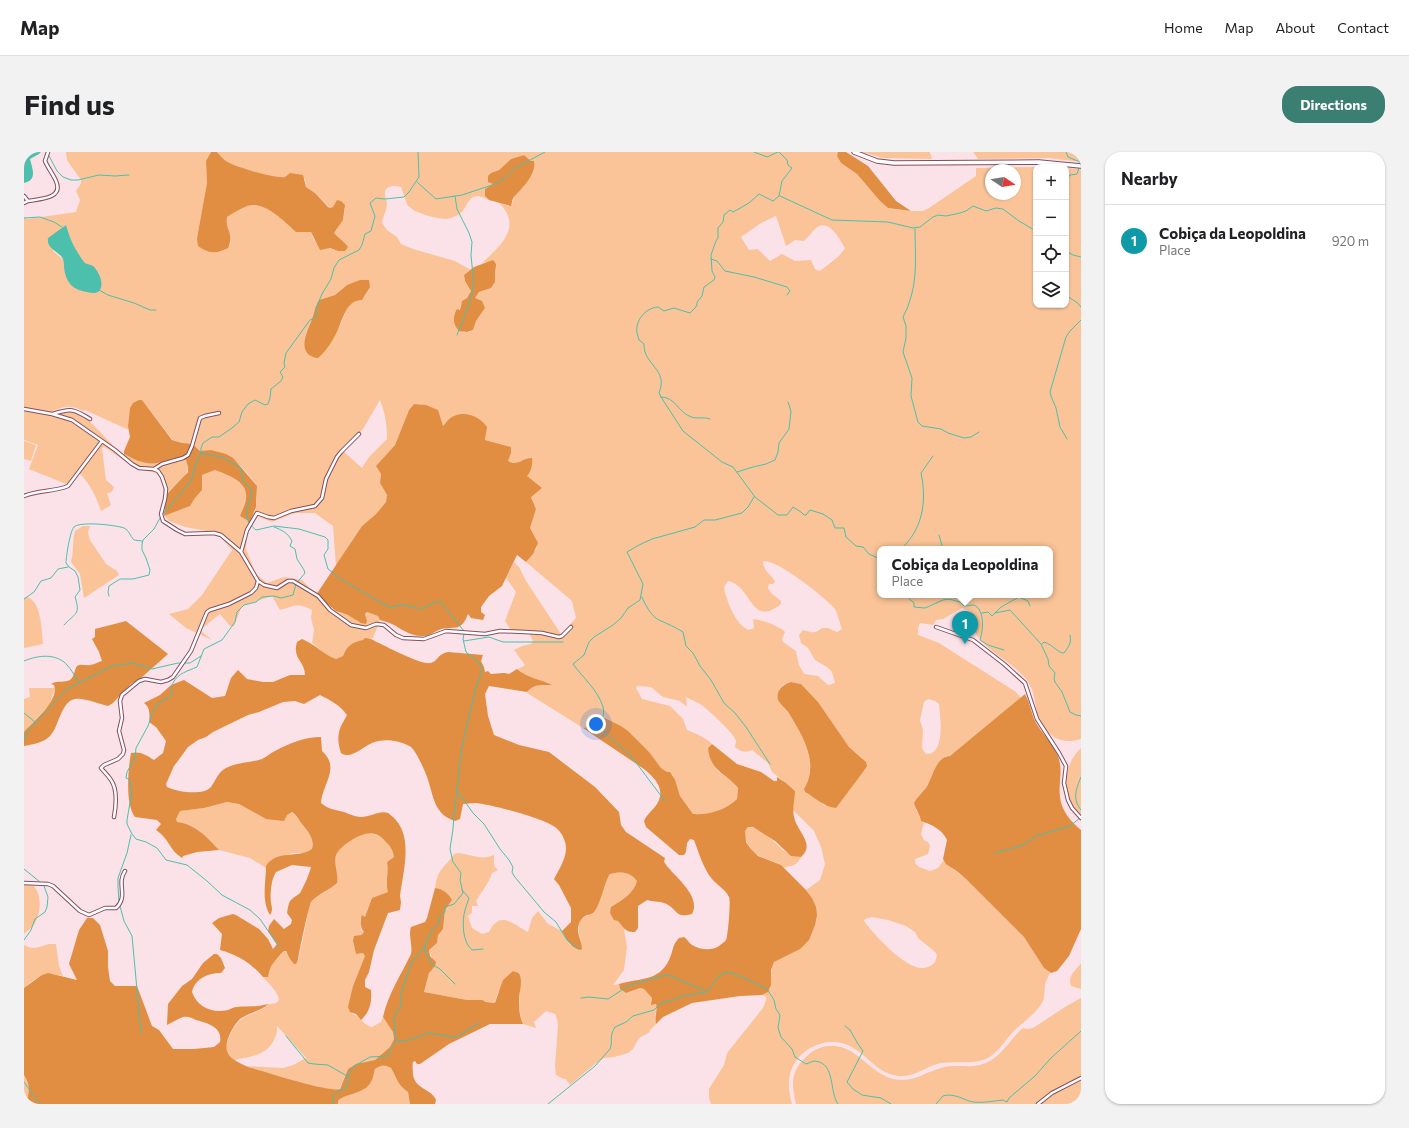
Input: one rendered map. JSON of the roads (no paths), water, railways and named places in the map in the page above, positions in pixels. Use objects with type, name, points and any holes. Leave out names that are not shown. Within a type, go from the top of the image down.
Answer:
[{"type":"main road","points":[[854,152],[877,161],[894,163],[1038,162],[1081,166]]},
{"type":"street","points":[[24,203],[53,196],[57,192],[57,182],[46,161],[48,152]]},
{"type":"street","points":[[24,196],[28,201]]},
{"type":"street","points":[[24,409],[52,414],[76,423],[139,468],[153,469],[160,474],[165,483],[166,494],[161,514],[163,521],[185,534],[218,534],[229,541],[240,552],[261,584],[277,588],[288,581],[293,580],[318,596],[330,610],[351,625],[366,628],[376,624],[384,625],[396,635],[403,638],[424,639],[446,631],[485,634],[500,632],[525,632],[559,637],[571,627]]},
{"type":"street","points":[[52,414],[70,409],[80,412],[90,419]]},
{"type":"street","points":[[153,469],[162,464],[188,455],[200,418],[219,412]]},
{"type":"street","points":[[240,552],[247,530],[257,513],[268,517],[278,517],[311,507],[320,501],[323,495],[326,479],[337,457],[359,434]]},
{"type":"street","points":[[24,496],[36,492],[61,489],[68,486],[102,442]]},
{"type":"street","points":[[114,817],[115,788],[112,781],[101,768],[104,765],[118,759],[123,754],[124,750],[119,731],[123,716],[120,701],[122,695],[136,682],[142,680],[158,682],[171,679],[191,651],[207,612],[229,604],[251,593],[256,588],[258,581]]},
{"type":"street","points":[[936,627],[973,640],[1004,664],[1025,684],[1036,719],[1066,766],[1064,783],[1068,800],[1073,810],[1081,818]]},
{"type":"street","points":[[24,883],[48,884],[53,886],[80,911],[89,915],[105,908],[116,908],[122,902],[123,896],[121,881],[125,870]]},
{"type":"street","points":[[1038,1104],[1052,1093],[1081,1078]]},
{"type":"waterway","points":[[162,515],[191,481],[203,443],[212,437],[219,437],[239,422],[242,412],[248,404],[255,400],[265,405],[268,404],[271,389],[281,381],[283,377],[280,372],[285,367],[284,363],[286,353],[310,320],[317,315],[316,308],[331,279],[334,268],[339,260],[359,250],[365,234],[371,231],[375,216],[370,203],[376,198],[385,199],[404,197],[409,192],[419,177],[418,152]]},
{"type":"waterway","points":[[417,182],[436,199],[462,195],[495,184],[505,178],[515,168],[545,152]]},
{"type":"waterway","points":[[754,152],[767,157],[778,152]]},
{"type":"waterway","points":[[779,152],[787,160],[788,165],[792,168],[782,181],[779,196],[773,201],[759,194],[749,203],[733,212],[730,210],[724,215],[723,222],[718,228],[718,238],[711,255],[712,271],[715,277],[714,280],[704,287],[702,296],[697,302],[695,308],[690,313],[674,308],[664,311],[658,307],[653,308],[645,313],[639,320],[637,333],[639,340],[644,344],[647,357],[661,378],[659,393],[683,431],[722,462],[733,467],[755,497],[778,515],[787,515],[793,507],[804,515],[806,515],[810,510],[823,514],[832,520],[835,528],[844,528],[846,537],[856,546],[863,547],[869,554],[877,558]]},
{"type":"waterway","points":[[1066,152],[1068,157],[1080,162],[1080,165]]},
{"type":"waterway","points":[[48,154],[57,171],[63,177],[71,180],[78,180],[99,175],[129,175]]},
{"type":"waterway","points":[[1069,176],[1077,174],[1079,168]]},
{"type":"waterway","points":[[455,196],[457,209],[472,242],[471,255],[474,286],[467,310],[457,335]]},
{"type":"waterway","points":[[780,196],[832,220],[888,222],[913,228],[920,227],[938,215],[946,216],[960,213],[973,206],[986,211],[996,208],[1003,209],[1033,229]]},
{"type":"waterway","points":[[24,218],[40,217],[54,222],[62,227]]},
{"type":"waterway","points":[[915,229],[915,275],[912,294],[903,317],[906,326],[906,338],[903,352],[912,378],[911,396],[918,422],[922,426],[941,429],[964,438],[971,437],[979,432]]},
{"type":"waterway","points":[[1069,253],[1081,257]]},
{"type":"waterway","points":[[711,259],[717,261],[725,271],[754,277],[787,287],[790,291],[787,295]]},
{"type":"waterway","points":[[99,290],[108,295],[134,303],[150,310],[156,310]]},
{"type":"waterway","points":[[1069,297],[1081,307]]},
{"type":"waterway","points":[[1067,439],[1060,427],[1056,408],[1050,392],[1066,337],[1081,320]]},
{"type":"waterway","points":[[661,397],[670,399],[689,416],[710,419]]},
{"type":"waterway","points":[[737,472],[775,460],[779,443],[789,429],[791,411],[788,402]]},
{"type":"waterway","points":[[201,453],[224,458],[241,468],[243,481],[252,490],[247,511],[248,521],[256,530],[274,526],[299,529],[325,537],[328,540],[328,549],[324,555],[328,569],[342,580],[389,607],[403,605],[420,609],[436,602],[441,602],[464,631]]},
{"type":"waterway","points":[[904,546],[919,524],[922,514],[924,494],[921,473],[933,456]]},
{"type":"waterway","points":[[665,801],[631,756],[603,731],[601,725],[604,710],[601,701],[598,695],[573,664],[584,655],[589,642],[594,637],[613,625],[621,618],[628,608],[640,600],[643,584],[627,552],[652,539],[695,527],[704,520],[715,520],[742,513],[754,497]]},
{"type":"waterway","points":[[109,596],[109,586],[120,579],[133,579],[149,575],[150,570],[142,550],[142,544],[143,540],[154,529],[160,518]]},
{"type":"waterway","points":[[64,625],[77,611],[75,597],[80,590],[78,577],[75,571],[66,563],[67,550],[74,527],[83,524],[120,527],[127,530],[134,540],[142,541]]},
{"type":"waterway","points":[[274,527],[280,529],[289,536],[292,541],[290,546],[295,549],[297,559],[305,573],[296,584],[293,595],[281,598],[274,596],[262,597],[256,602],[244,605],[237,612],[235,622],[222,640],[204,649],[197,667],[178,677],[172,685],[171,696],[159,703],[153,711],[148,726],[136,748],[135,758],[127,772],[126,778],[130,780],[132,791],[127,824],[136,839],[157,848],[166,860],[187,865],[222,895],[250,910],[260,919],[279,947]]},
{"type":"waterway","points":[[939,535],[942,546]]},
{"type":"waterway","points":[[24,599],[34,592],[41,581],[51,578],[58,569],[68,567]]},
{"type":"waterway","points":[[642,597],[645,604],[656,618],[683,632],[686,646],[693,653],[724,703],[735,713],[746,727],[770,764]]},
{"type":"waterway","points":[[908,598],[914,603],[914,607],[925,608],[949,599],[960,602],[964,606],[975,605],[979,609],[982,617],[982,632],[980,640],[988,645],[1004,650]]},
{"type":"waterway","points":[[982,613],[988,612],[992,616],[1001,607],[1017,598]]},
{"type":"waterway","points":[[1021,598],[1028,601],[1030,606]]},
{"type":"waterway","points":[[995,613],[1010,610],[1041,644],[1048,659],[1049,666],[1055,673],[1055,682],[1062,692],[1070,712],[1081,716]]},
{"type":"waterway","points":[[455,984],[440,969],[433,965],[426,954],[425,945],[431,931],[439,923],[440,916],[445,912],[445,907],[454,904],[463,893],[460,880],[461,873],[453,862],[450,849],[461,751],[476,687],[482,670],[482,667],[477,661],[466,652],[463,639],[464,634]]},
{"type":"waterway","points":[[1042,644],[1044,642],[1047,643],[1059,652],[1064,653],[1070,643],[1070,635]]},
{"type":"waterway","points":[[464,641],[489,637],[503,642],[563,642]]},
{"type":"waterway","points":[[24,661],[44,656],[54,657],[64,662],[79,682]]},
{"type":"waterway","points":[[24,740],[28,730],[67,689],[112,666],[133,663],[152,669],[178,663],[190,663],[201,656]]},
{"type":"waterway","points":[[24,713],[35,722]]},
{"type":"waterway","points":[[1081,777],[1076,790],[1076,802],[1081,810]]},
{"type":"waterway","points":[[458,792],[473,813],[484,824],[509,860],[513,867],[512,872],[514,876],[544,912],[556,922],[567,940],[579,949]]},
{"type":"waterway","points":[[995,853],[1023,845],[1036,836],[1070,826],[1080,818]]},
{"type":"waterway","points":[[119,901],[118,878],[127,853],[131,835]]},
{"type":"waterway","points":[[24,869],[40,882]]},
{"type":"waterway","points":[[24,940],[31,930],[35,919],[45,912],[47,907],[48,897],[44,886]]},
{"type":"waterway","points":[[462,890],[469,898],[463,920],[466,942],[472,950],[483,949]]},
{"type":"waterway","points":[[120,906],[124,921],[132,936],[141,1033]]},
{"type":"waterway","points":[[334,1104],[332,1101],[334,1095],[347,1087],[348,1076],[354,1066],[370,1057],[388,1056],[395,1044],[397,1039],[395,1036],[394,1017],[402,1005],[400,997],[411,963],[425,946]]},
{"type":"waterway","points":[[548,1104],[595,1066],[610,1049],[612,1033],[615,1027],[626,1022],[633,1016],[654,1010],[664,1002],[671,1001],[682,996],[707,992],[720,975],[726,972],[732,973],[767,989],[774,1000],[776,1009],[780,1015],[778,1028],[781,1037],[792,1049],[795,1057],[806,1064],[815,1061],[822,1063],[826,1067],[831,1079],[835,1099],[838,1104]]},
{"type":"waterway","points":[[581,998],[589,997],[608,999],[628,986],[665,975],[671,976],[705,991]]},
{"type":"waterway","points":[[398,1041],[410,1040],[428,1033],[454,1037],[479,1023]]},
{"type":"waterway","points":[[845,1026],[850,1030],[863,1051],[847,1082],[853,1089],[862,1095],[881,1098],[891,1104]]},
{"type":"waterway","points":[[936,1104],[943,1096],[946,1095],[956,1096],[972,1102],[1003,1100],[1007,1102],[1009,1098],[1035,1076],[1051,1058],[1081,1031]]},
{"type":"waterway","points":[[286,1036],[308,1063],[328,1065],[347,1076]]},
{"type":"waterway","points":[[24,1082],[40,1104]]},
{"type":"place","name":"Cobiça da Leopoldina","points":[[965,644]]}]
